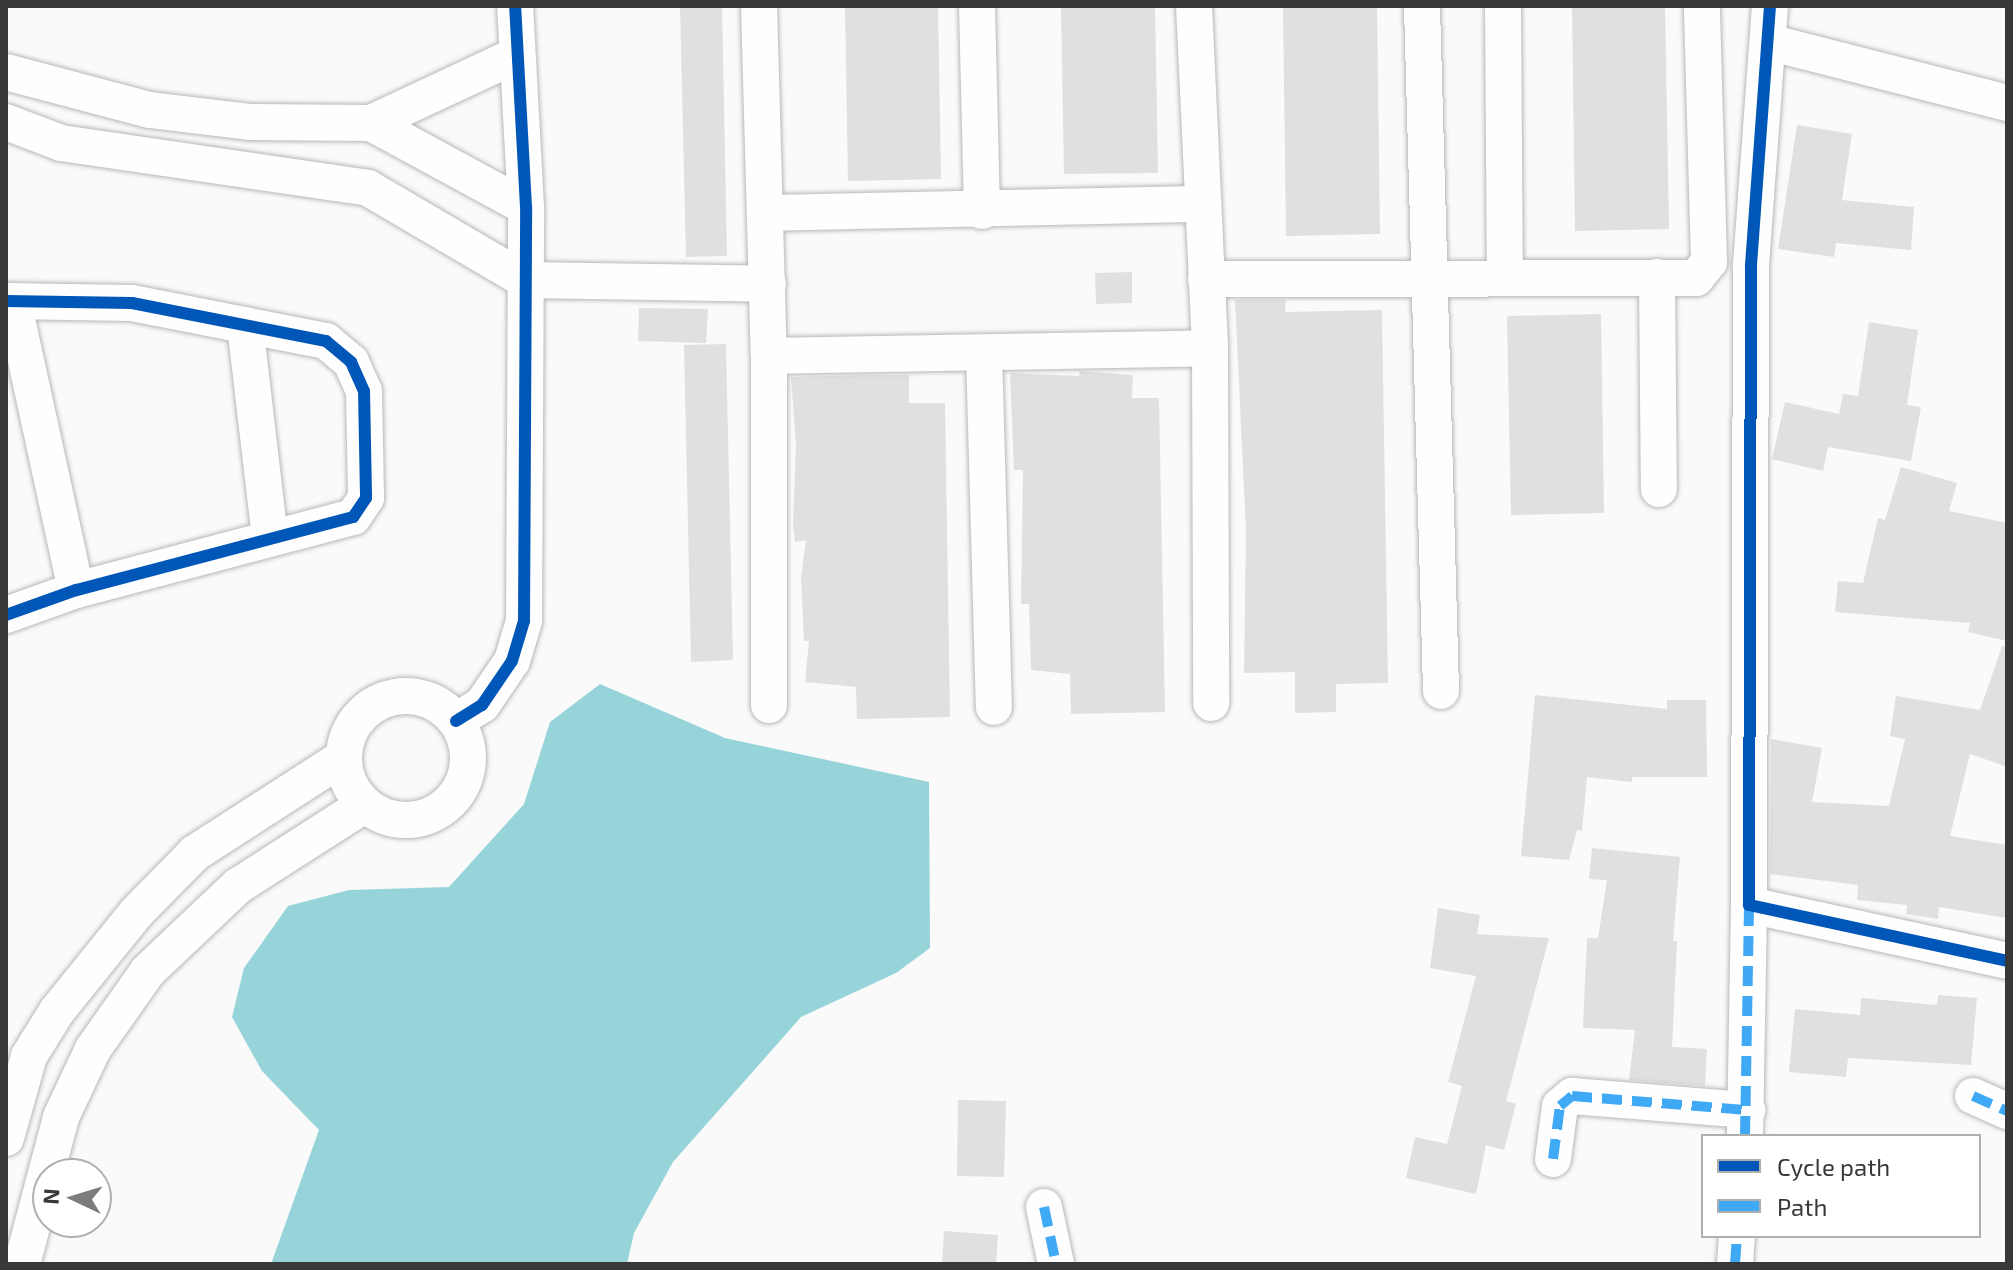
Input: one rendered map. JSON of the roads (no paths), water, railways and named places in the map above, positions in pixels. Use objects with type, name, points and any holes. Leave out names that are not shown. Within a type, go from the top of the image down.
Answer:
[{"type":"street","points":[[456,721],[482,705],[512,661],[524,621],[526,207],[515,6]]},
{"type":"street","points":[[759,6],[768,284],[769,705]]},
{"type":"street","points":[[977,6],[982,211]]},
{"type":"street","points":[[1194,6],[1200,204],[1210,348],[1211,703]]},
{"type":"street","points":[[1422,6],[1441,691]]},
{"type":"street","points":[[1503,6],[1505,276]]},
{"type":"street","points":[[1206,279],[1696,278],[1709,262],[1702,6]]},
{"type":"street","points":[[1553,1159],[1560,1106],[1572,1096],[1746,1123],[1751,265],[1770,6]]},
{"type":"street","points":[[1768,42],[2007,103]]},
{"type":"street","points":[[6,72],[150,110],[251,122],[371,123],[517,55]]},
{"type":"street","points":[[6,122],[61,143],[368,188],[525,280],[768,284]]},
{"type":"street","points":[[371,123],[526,207]]},
{"type":"street","points":[[765,213],[982,211],[1200,204]]},
{"type":"street","points":[[1657,277],[1659,489]]},
{"type":"street","points":[[6,615],[76,590],[353,517],[361,511],[366,498],[364,391],[351,362],[326,341],[132,303],[9,301],[76,590]]},
{"type":"street","points":[[245,325],[270,538]]},
{"type":"street","points":[[769,356],[1210,348]]},
{"type":"street","points":[[984,353],[994,707]]},
{"type":"street","points":[[388,699],[429,700],[456,721],[469,755],[467,774],[448,805],[433,815],[406,820],[380,815],[364,805],[346,774],[344,757],[354,724],[388,699]]},
{"type":"street","points":[[6,1138],[29,1056],[65,999],[136,913],[195,853],[344,757]]},
{"type":"street","points":[[22,1264],[61,1117],[93,1049],[148,971],[238,886],[364,805]]},
{"type":"street","points":[[1749,905],[2007,961]]},
{"type":"street","points":[[1973,1096],[2007,1111]]},
{"type":"street","points":[[1044,1207],[1056,1264]]},
{"type":"street","points":[[1735,1264],[1737,1238]]},
{"type":"water","points":[[600,684],[725,738],[929,782],[930,948],[896,973],[801,1017],[673,1162],[634,1233],[627,1264],[271,1264],[319,1130],[262,1071],[232,1017],[244,968],[288,906],[349,890],[449,887],[524,804],[550,722]]}]
